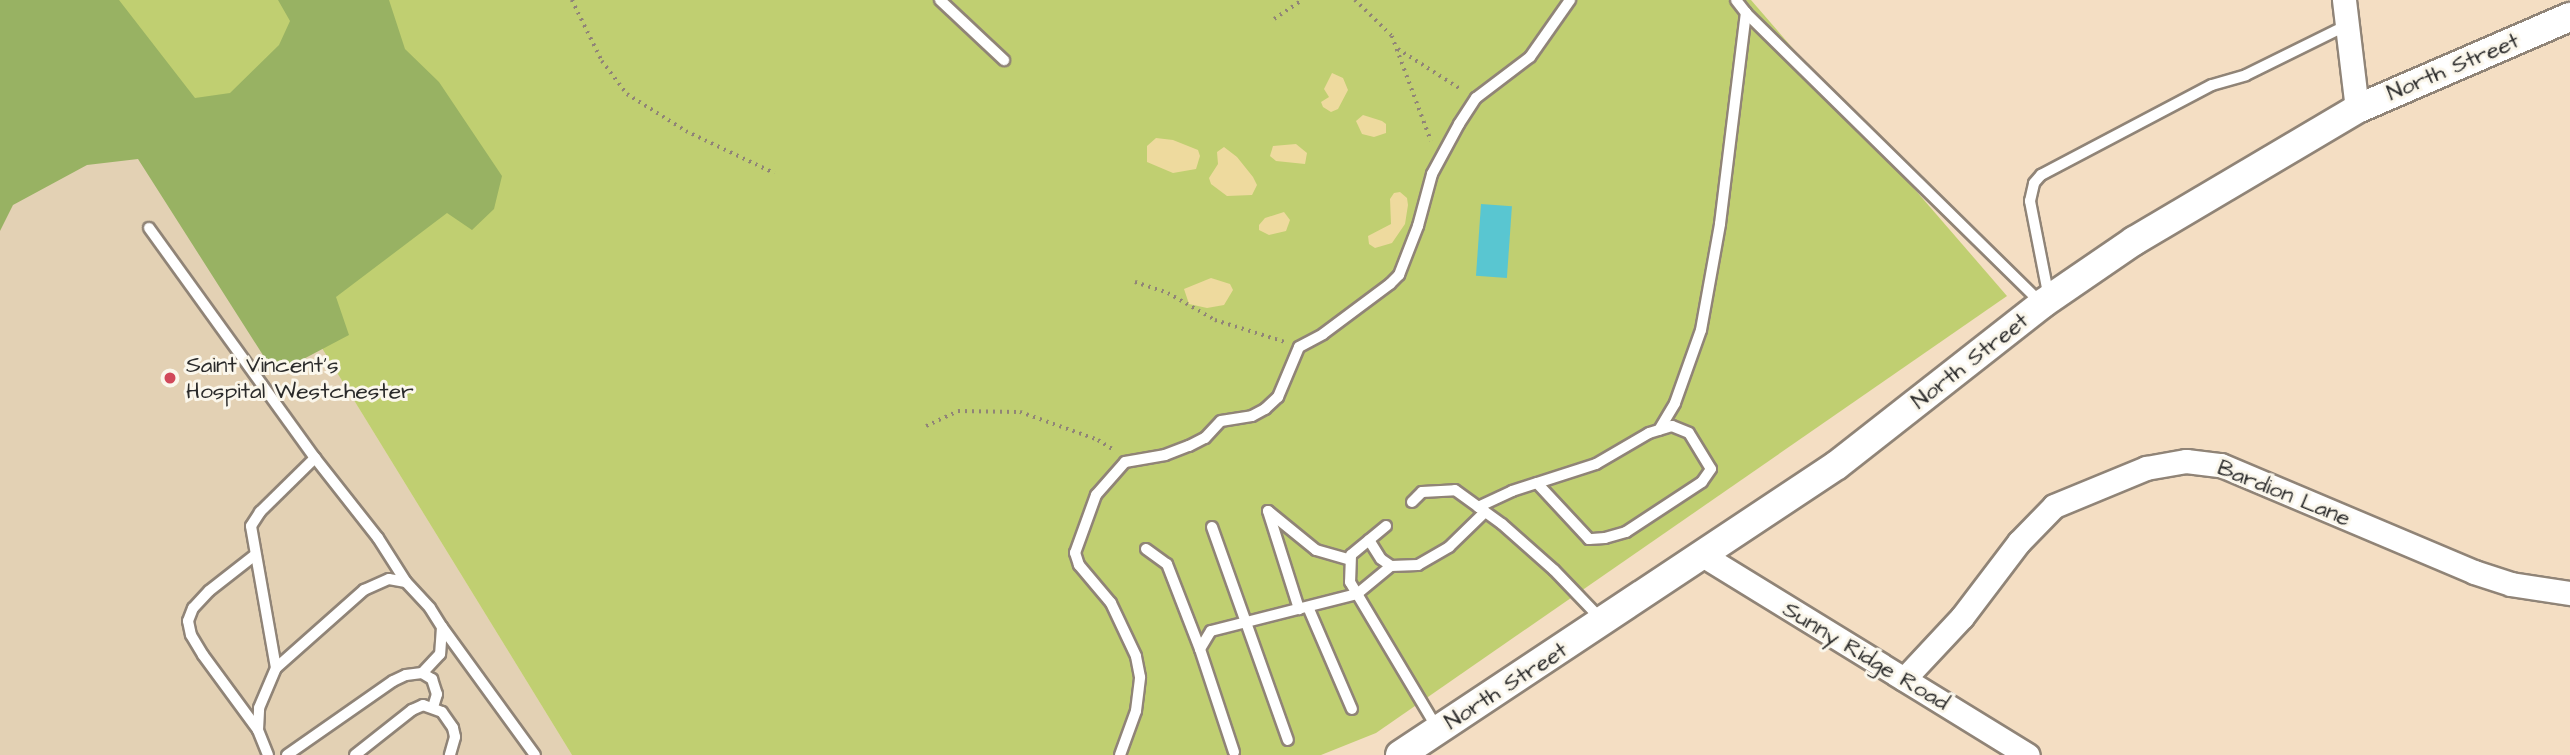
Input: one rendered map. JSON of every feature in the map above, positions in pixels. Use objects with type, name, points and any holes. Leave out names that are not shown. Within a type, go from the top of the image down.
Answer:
[{"type":"street","points":[[2344,0],[2357,109]]},
{"type":"street","name":"North Street","points":[[1422,745],[1837,465],[2046,302],[2134,241],[2357,109],[2570,17]]},
{"type":"street","name":"Bardion Lane","points":[[1904,679],[1962,617],[2019,542],[2054,506],[2146,468],[2186,461],[2221,465],[2474,572],[2511,584],[2570,593]]},
{"type":"street","name":"Sunny Ridge Road","points":[[1703,556],[2028,755]]},
{"type":"lane","points":[[940,0],[1004,60]]},
{"type":"lane","points":[[1119,755],[1139,695],[1136,656],[1111,603],[1079,565],[1075,553],[1096,495],[1125,462],[1165,455],[1189,446],[1205,438],[1221,421],[1252,416],[1265,409],[1278,397],[1299,347],[1364,304],[1399,275],[1419,226],[1438,163],[1476,98],[1530,57],[1570,0]]},
{"type":"lane","points":[[1736,0],[1746,13],[2046,302]]},
{"type":"lane","points":[[1660,430],[1675,403],[1701,330],[1720,224],[1746,13]]},
{"type":"lane","points":[[2046,302],[2030,201],[2034,183],[2040,176],[2212,85],[2246,75],[2347,26]]},
{"type":"lane","points":[[149,228],[315,458],[378,538],[406,582],[430,608],[535,755]]},
{"type":"lane","points":[[1369,540],[1381,559],[1391,566],[1418,565],[1449,547],[1481,509],[1537,483],[1596,464],[1672,426],[1689,433],[1711,469],[1702,482],[1626,532],[1605,538],[1590,539],[1537,483]]},
{"type":"lane","points":[[276,668],[251,526],[260,512],[315,458]]},
{"type":"lane","points":[[1412,502],[1422,492],[1455,490],[1555,570],[1604,622]]},
{"type":"lane","points":[[1350,560],[1316,550],[1268,511],[1303,608],[1352,709]]},
{"type":"lane","points":[[1386,526],[1355,549],[1350,560],[1350,582],[1422,745]]},
{"type":"lane","points":[[1212,527],[1288,740]]},
{"type":"lane","points":[[1146,549],[1167,564],[1200,649],[1234,752]]},
{"type":"lane","points":[[254,555],[209,591],[193,608],[188,621],[191,635],[258,730],[268,755]]},
{"type":"lane","points":[[1200,649],[1211,631],[1357,594],[1391,566]]},
{"type":"lane","points":[[258,730],[259,708],[276,668],[376,582],[389,579],[406,582]]},
{"type":"lane","points":[[287,755],[393,681],[422,673],[440,654],[442,627]]},
{"type":"lane","points":[[422,673],[432,679],[437,694],[433,707]]},
{"type":"lane","points":[[355,755],[412,710],[423,705],[442,712],[453,728],[455,737],[450,755]]},
{"type":"path","points":[[572,0],[602,61],[627,94],[686,131],[774,173]]},
{"type":"path","points":[[1274,19],[1302,0]]},
{"type":"path","points":[[1355,0],[1392,36],[1438,163]]},
{"type":"path","points":[[1398,48],[1476,98]]},
{"type":"path","points":[[1135,282],[1168,293],[1215,320],[1299,347]]},
{"type":"path","points":[[926,426],[958,411],[1020,412],[1098,440],[1115,451],[1125,462]]},
{"type":"shaded area","name":"Saint Vincent's Hospital Westchester","points":[[0,0],[108,0],[572,755],[0,755]]},
{"type":"green space","points":[[0,0],[119,0],[195,98],[230,93],[279,45],[290,21],[278,0],[389,0],[405,49],[439,82],[502,176],[494,209],[472,230],[447,213],[336,297],[349,335],[275,374],[138,159],[87,165],[13,205],[0,231]]},
{"type":"green space","points":[[108,0],[1751,0],[2007,296],[1376,733],[1321,755],[572,755]]},
{"type":"sand","points":[[1332,73],[1343,78],[1348,90],[1338,109],[1331,112],[1323,107],[1321,102],[1329,97],[1324,89]]},
{"type":"sand","points":[[1363,115],[1386,124],[1386,133],[1374,137],[1362,134],[1356,121]]},
{"type":"sand","points":[[1156,138],[1173,140],[1198,150],[1200,156],[1196,169],[1173,173],[1147,162],[1147,146]]},
{"type":"sand","points":[[1296,144],[1307,153],[1305,164],[1276,161],[1270,156],[1273,146]]},
{"type":"sand","points":[[1224,147],[1237,157],[1253,177],[1257,185],[1252,195],[1227,196],[1211,184],[1209,178],[1218,164],[1217,152]]},
{"type":"sand","points":[[1400,192],[1407,198],[1405,224],[1392,243],[1375,248],[1369,244],[1368,236],[1391,224],[1390,199],[1394,193]]},
{"type":"sand","points":[[1284,212],[1290,220],[1286,231],[1269,235],[1259,230],[1259,225],[1265,218]]},
{"type":"sand","points":[[1211,278],[1230,284],[1233,290],[1224,305],[1207,308],[1189,304],[1184,289]]},
{"type":"water","points":[[1481,204],[1512,206],[1507,278],[1476,276]]},
{"type":"place","name":"Saint Vincent's Hospital Westchester","points":[[170,378]]}]
